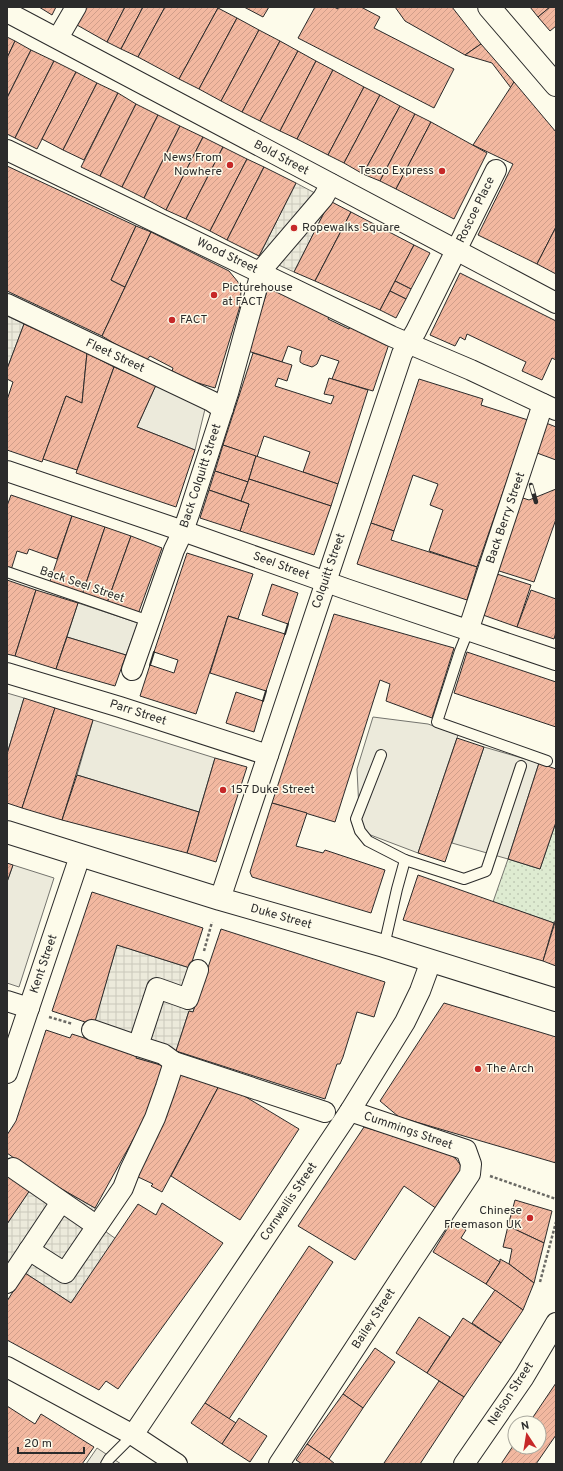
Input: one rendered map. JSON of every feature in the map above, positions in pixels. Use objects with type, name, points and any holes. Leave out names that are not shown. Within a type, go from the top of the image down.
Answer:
[{"type":"street","points":[[58,38],[76,7]]},
{"type":"street","points":[[489,7],[555,82]]},
{"type":"street","name":"Bold Street","points":[[7,12],[556,303]]},
{"type":"street","name":"Wood Street","points":[[7,150],[408,344],[471,370],[550,407]]},
{"type":"street","name":"Roscoe Place","points":[[456,250],[496,170]]},
{"type":"street","name":"Back Colquitt Street","points":[[132,670],[174,550],[183,530],[223,409],[261,273],[323,198],[331,184]]},
{"type":"street","name":"Colquitt Street","points":[[220,899],[402,354],[456,250]]},
{"type":"street","name":"Fleet Street","points":[[7,304],[210,401],[223,409]]},
{"type":"street","name":"Back Berry Street","points":[[468,631],[550,407]]},
{"type":"street","name":"Seel Street","points":[[7,470],[183,530],[326,582],[556,660]]},
{"type":"street","name":"Parr Street","points":[[7,673],[120,707],[268,755]]},
{"type":"street","name":"Duke Street","points":[[7,832],[220,899],[384,946],[556,1000]]},
{"type":"street","name":"Kent Street","points":[[7,1073],[80,856]]},
{"type":"street","name":"Cornwallis Street","points":[[133,1435],[350,1111],[405,1022],[420,991],[431,961]]},
{"type":"street","points":[[138,1046],[157,988],[188,999],[198,970]]},
{"type":"street","points":[[7,1001],[29,1008]]},
{"type":"street","points":[[83,1027],[163,1054],[174,1062],[325,1112]]},
{"type":"street","points":[[29,1250],[65,1272],[123,1188],[155,1118],[174,1062]]},
{"type":"street","name":"Cummings Street","points":[[350,1111],[466,1150],[471,1164],[470,1172]]},
{"type":"street","points":[[13,1168],[98,1226]]},
{"type":"street","name":"Bailey Street","points":[[279,1464],[470,1172]]},
{"type":"street","points":[[7,1283],[61,1202]]},
{"type":"street","name":"Nelson Street","points":[[464,1464],[524,1377],[556,1323]]},
{"type":"street","points":[[7,1367],[133,1435],[177,1464]]},
{"type":"lane","name":"Back Seel Street","points":[[7,572],[149,621]]},
{"type":"lane","points":[[468,631],[437,722],[547,760]]},
{"type":"lane","points":[[381,755],[356,819],[360,831],[368,841],[405,860],[464,879],[486,871],[521,766]]},
{"type":"lane","points":[[384,946],[405,860]]},
{"type":"lane","points":[[106,1464],[109,1459],[133,1435]]},
{"type":"path","points":[[198,970],[212,922]]},
{"type":"path","points":[[53,1018],[83,1027]]},
{"type":"path","points":[[470,1172],[556,1199]]},
{"type":"path","points":[[540,1282],[556,1222]]},
{"type":"green space","points":[[556,822],[556,919],[554,923],[493,902],[508,859],[540,869]]},
{"type":"shaded area","name":"Ropewalks Square","points":[[296,183],[330,201],[294,272],[259,256]]},
{"type":"shaded area","points":[[7,316],[24,324],[7,369]]},
{"type":"shaded area","points":[[156,385],[205,409],[195,450],[137,427]]},
{"type":"shaded area","points":[[78,603],[138,623],[126,655],[67,637]]},
{"type":"shaded area","points":[[7,693],[24,698],[7,754]]},
{"type":"shaded area","points":[[373,717],[428,724],[458,735],[418,853],[360,831],[357,769]]},
{"type":"shaded area","points":[[93,720],[215,758],[199,812],[77,775]]},
{"type":"shaded area","points":[[484,747],[539,763],[508,859],[452,843]]},
{"type":"shaded area","points":[[13,865],[54,878],[19,987],[7,983],[7,882]]},
{"type":"shaded area","points":[[117,945],[206,973],[193,1012],[189,1011],[174,1062],[164,1066],[136,1058],[137,1056],[92,1030]]},
{"type":"shaded area","points":[[39,1176],[95,1208],[98,1226],[116,1239],[71,1303],[25,1273],[7,1277],[7,1224]]},
{"type":"shaded area","points":[[97,1448],[121,1464],[86,1464]]},
{"type":"building","points":[[39,7],[56,7],[52,15]]},
{"type":"building","points":[[86,7],[125,7],[107,42],[77,25]]},
{"type":"building","points":[[125,7],[143,7],[121,49],[107,42]]},
{"type":"building","points":[[143,7],[165,7],[138,57],[121,49]]},
{"type":"building","points":[[165,7],[218,8],[179,79],[138,57]]},
{"type":"building","points":[[244,7],[269,7],[263,17]]},
{"type":"building","points":[[315,7],[334,7],[338,9],[338,7],[361,7],[380,17],[374,28],[454,69],[434,108],[298,38]]},
{"type":"building","points":[[395,7],[452,7],[481,44],[465,55],[405,21]]},
{"type":"building","points":[[530,7],[550,7],[538,17]]},
{"type":"building","points":[[550,7],[556,7],[556,26],[550,31],[538,17]]},
{"type":"building","points":[[218,8],[237,18],[199,89],[179,79]]},
{"type":"building","points":[[237,18],[259,30],[221,101],[199,89]]},
{"type":"building","points":[[259,30],[280,41],[242,112],[221,101]]},
{"type":"building","points":[[7,37],[15,41],[7,58]]},
{"type":"building","points":[[15,41],[31,50],[7,98],[7,58]]},
{"type":"building","points":[[280,41],[298,51],[260,121],[242,112]]},
{"type":"building","points":[[481,44],[514,82],[511,88],[492,63],[465,55]]},
{"type":"building","points":[[31,50],[54,61],[15,138],[7,134],[7,98]]},
{"type":"building","points":[[298,51],[316,61],[280,131],[260,121]]},
{"type":"building","points":[[54,61],[76,72],[37,149],[15,138]]},
{"type":"building","points":[[316,61],[333,70],[297,139],[280,131]]},
{"type":"building","points":[[333,70],[364,87],[328,155],[297,139]]},
{"type":"building","points":[[76,72],[97,83],[63,150],[42,139]]},
{"type":"building","points":[[514,82],[556,132],[556,227],[537,264],[478,235],[513,164],[473,145]]},
{"type":"building","points":[[97,83],[118,93],[84,160],[63,150]]},
{"type":"building","points":[[364,87],[380,95],[344,163],[328,155]]},
{"type":"building","points":[[118,93],[136,104],[100,176],[81,167]]},
{"type":"building","points":[[380,95],[400,106],[363,174],[344,163]]},
{"type":"building","points":[[136,104],[158,115],[122,187],[100,176]]},
{"type":"building","points":[[400,106],[415,114],[380,181],[363,174]]},
{"type":"building","points":[[415,114],[431,122],[396,189],[380,181]]},
{"type":"building","points":[[158,115],[180,126],[144,198],[122,187]]},
{"type":"building","name":"Tesco Express","points":[[431,122],[487,153],[454,219],[396,189]]},
{"type":"building","points":[[180,126],[203,137],[166,210],[144,198]]},
{"type":"building","points":[[203,137],[223,147],[186,219],[166,210]]},
{"type":"building","points":[[223,147],[247,159],[210,231],[186,219]]},
{"type":"building","points":[[247,159],[264,167],[227,240],[210,231]]},
{"type":"building","points":[[7,166],[136,226],[111,280],[125,287],[102,336],[7,291]]},
{"type":"building","points":[[264,167],[296,183],[259,256],[227,240]]},
{"type":"building","points":[[330,201],[351,212],[315,281],[294,272]]},
{"type":"building","points":[[351,212],[414,245],[380,310],[315,281]]},
{"type":"building","points":[[136,226],[151,232],[125,287],[111,280]]},
{"type":"building","points":[[556,227],[556,274],[537,264]]},
{"type":"building","name":"FACT","points":[[151,232],[229,271],[238,282],[241,291],[240,306],[215,388],[171,375],[173,368],[150,356],[145,362],[102,336]]},
{"type":"building","points":[[414,245],[430,253],[411,289],[395,281]]},
{"type":"building","points":[[460,273],[556,321],[556,360],[552,358],[542,380],[522,371],[526,362],[467,334],[465,340],[460,337],[455,346],[430,335]]},
{"type":"building","points":[[395,281],[411,289],[406,299],[390,291]]},
{"type":"building","points":[[269,285],[329,316],[328,319],[349,329],[351,325],[389,344],[373,391],[332,379],[339,361],[321,355],[317,364],[312,367],[300,362],[302,351],[288,346],[282,362],[248,351]]},
{"type":"building","points":[[390,291],[406,299],[396,318],[380,310]]},
{"type":"building","points":[[24,324],[87,353],[82,403],[66,396],[42,462],[7,450],[7,400],[13,382],[7,379],[7,369]]},
{"type":"building","points":[[87,353],[114,367],[77,470],[43,459],[66,396],[82,403]]},
{"type":"building","points":[[253,353],[292,365],[287,381],[278,378],[275,386],[331,404],[334,396],[324,394],[329,378],[368,390],[338,484],[303,472],[310,452],[264,436],[257,457],[223,445]]},
{"type":"building","points":[[114,367],[156,385],[137,427],[195,450],[176,507],[76,473]]},
{"type":"building","points":[[419,379],[483,399],[481,405],[528,420],[477,567],[429,551],[443,510],[430,505],[438,484],[413,475],[394,531],[371,523]]},
{"type":"building","points":[[546,423],[556,427],[556,460],[537,453]]},
{"type":"building","points":[[223,445],[256,456],[248,482],[215,471]]},
{"type":"building","points":[[256,456],[338,484],[331,506],[249,479]]},
{"type":"building","points":[[215,471],[248,482],[241,501],[209,490]]},
{"type":"building","points":[[249,479],[331,506],[314,555],[240,531],[249,504],[241,501]]},
{"type":"building","points":[[556,489],[556,519],[534,582],[496,570],[520,497],[529,500]]},
{"type":"building","points":[[209,490],[249,504],[240,531],[200,518]]},
{"type":"building","points":[[11,495],[72,516],[57,559],[29,549],[27,554],[17,551],[11,570],[7,569],[7,506]]},
{"type":"building","points":[[72,516],[105,527],[82,595],[49,584]]},
{"type":"building","points":[[371,523],[394,531],[391,540],[477,567],[467,600],[357,564]]},
{"type":"building","points":[[105,527],[131,536],[107,603],[82,595]]},
{"type":"building","points":[[131,536],[162,548],[137,617],[107,603]]},
{"type":"building","points":[[187,553],[253,574],[238,619],[228,616],[196,714],[140,696],[150,665],[174,673],[178,660],[154,652]]},
{"type":"building","points":[[497,574],[531,585],[517,627],[483,615]]},
{"type":"building","points":[[7,580],[36,590],[15,656],[7,654]]},
{"type":"building","points":[[272,584],[298,593],[288,624],[262,615]]},
{"type":"building","points":[[36,590],[78,603],[56,669],[15,656]]},
{"type":"building","points":[[531,590],[556,599],[556,632],[554,639],[517,627]]},
{"type":"building","points":[[334,614],[454,648],[432,718],[386,701],[390,684],[380,680],[335,822],[272,803]]},
{"type":"building","points":[[228,616],[285,634],[266,691],[210,673]]},
{"type":"building","points":[[67,637],[126,655],[115,686],[56,669]]},
{"type":"building","points":[[467,652],[556,682],[556,727],[454,693]]},
{"type":"building","points":[[236,692],[263,701],[254,732],[226,723]]},
{"type":"building","points":[[24,698],[55,708],[22,808],[7,803],[7,754]]},
{"type":"building","points":[[55,708],[93,720],[62,820],[22,808]]},
{"type":"building","points":[[457,738],[484,747],[445,862],[418,853]]},
{"type":"building","name":"157 Duke Street","points":[[215,758],[247,767],[216,862],[187,853]]},
{"type":"building","points":[[539,763],[556,769],[556,822],[540,869],[508,859]]},
{"type":"building","points":[[77,775],[199,812],[187,853],[62,820]]},
{"type":"building","points":[[272,803],[307,813],[296,846],[323,853],[325,850],[385,870],[371,913],[252,877],[250,872]]},
{"type":"building","points":[[7,863],[13,865],[7,882]]},
{"type":"building","points":[[418,875],[554,923],[543,961],[403,920]]},
{"type":"building","points":[[92,892],[203,928],[190,968],[117,945],[94,1025],[52,1011]]},
{"type":"building","points":[[556,919],[556,966],[543,961]]},
{"type":"building","points":[[221,929],[385,982],[374,1017],[357,1012],[343,1057],[340,1064],[337,1064],[325,1099],[176,1051],[189,1011],[193,1012]]},
{"type":"building","name":"The Arch","points":[[444,1003],[556,1037],[556,1163],[399,1117],[380,1101]]},
{"type":"building","points":[[46,1030],[70,1038],[72,1034],[137,1055],[136,1058],[164,1066],[144,1120],[95,1208],[39,1176],[7,1153],[7,1135],[16,1121]]},
{"type":"building","points":[[182,1070],[221,1082],[162,1192],[151,1186],[153,1184],[136,1176]]},
{"type":"building","points":[[221,1082],[299,1129],[240,1220],[171,1176]]},
{"type":"building","points":[[364,1127],[446,1151],[456,1159],[462,1167],[463,1178],[440,1211],[404,1186],[355,1260],[298,1226]]},
{"type":"building","points":[[7,1174],[30,1190],[7,1224]]},
{"type":"building","name":"Chinese Freemason UK","points":[[515,1200],[552,1211],[544,1243],[508,1226]]},
{"type":"building","points":[[162,1203],[223,1243],[118,1389],[106,1381],[99,1390],[7,1340],[7,1301],[25,1273],[71,1303],[138,1204],[156,1215]]},
{"type":"building","points":[[452,1221],[466,1230],[461,1238],[500,1262],[486,1284],[433,1252]]},
{"type":"building","points":[[508,1226],[544,1243],[534,1283],[509,1264],[512,1249],[503,1247]]},
{"type":"building","points":[[309,1246],[333,1262],[229,1419],[205,1403]]},
{"type":"building","points":[[500,1259],[534,1283],[523,1310],[486,1284],[500,1262]]},
{"type":"building","points":[[495,1290],[523,1310],[501,1343],[472,1323]]},
{"type":"building","points":[[419,1317],[450,1337],[427,1373],[396,1353]]},
{"type":"building","points":[[463,1318],[501,1343],[464,1397],[427,1373]]},
{"type":"building","points":[[375,1348],[395,1362],[363,1408],[343,1394]]},
{"type":"building","points":[[439,1381],[464,1397],[420,1464],[384,1463]]},
{"type":"building","points":[[556,1383],[556,1435],[547,1448],[547,1415],[534,1415]]},
{"type":"building","points":[[343,1394],[363,1408],[329,1459],[307,1444]]},
{"type":"building","points":[[205,1403],[236,1423],[222,1444],[191,1423]]},
{"type":"building","points":[[7,1406],[35,1424],[41,1414],[94,1447],[82,1464],[7,1464]]},
{"type":"building","points":[[239,1418],[267,1436],[250,1462],[222,1444]]},
{"type":"building","points":[[307,1444],[335,1464],[302,1464],[296,1460]]},
{"type":"building","points":[[507,1455],[542,1455],[536,1464],[501,1464]]},
{"type":"railway","points":[[531,485],[536,502]]},
{"type":"wall","points":[[285,634],[288,624]]},
{"type":"wall","points":[[150,665],[154,652]]},
{"type":"wall","points":[[263,701],[266,691]]},
{"type":"place","name":"News From Nowhere","points":[[230,165]]},
{"type":"place","name":"Tesco Express","points":[[442,171]]},
{"type":"place","name":"Ropewalks Square","points":[[294,228]]},
{"type":"place","name":"Picturehouse at FACT","points":[[214,295]]},
{"type":"place","name":"FACT","points":[[172,320]]},
{"type":"place","name":"157 Duke Street","points":[[223,790]]},
{"type":"place","name":"The Arch","points":[[478,1069]]},
{"type":"place","name":"Chinese Freemason UK","points":[[530,1218]]}]
